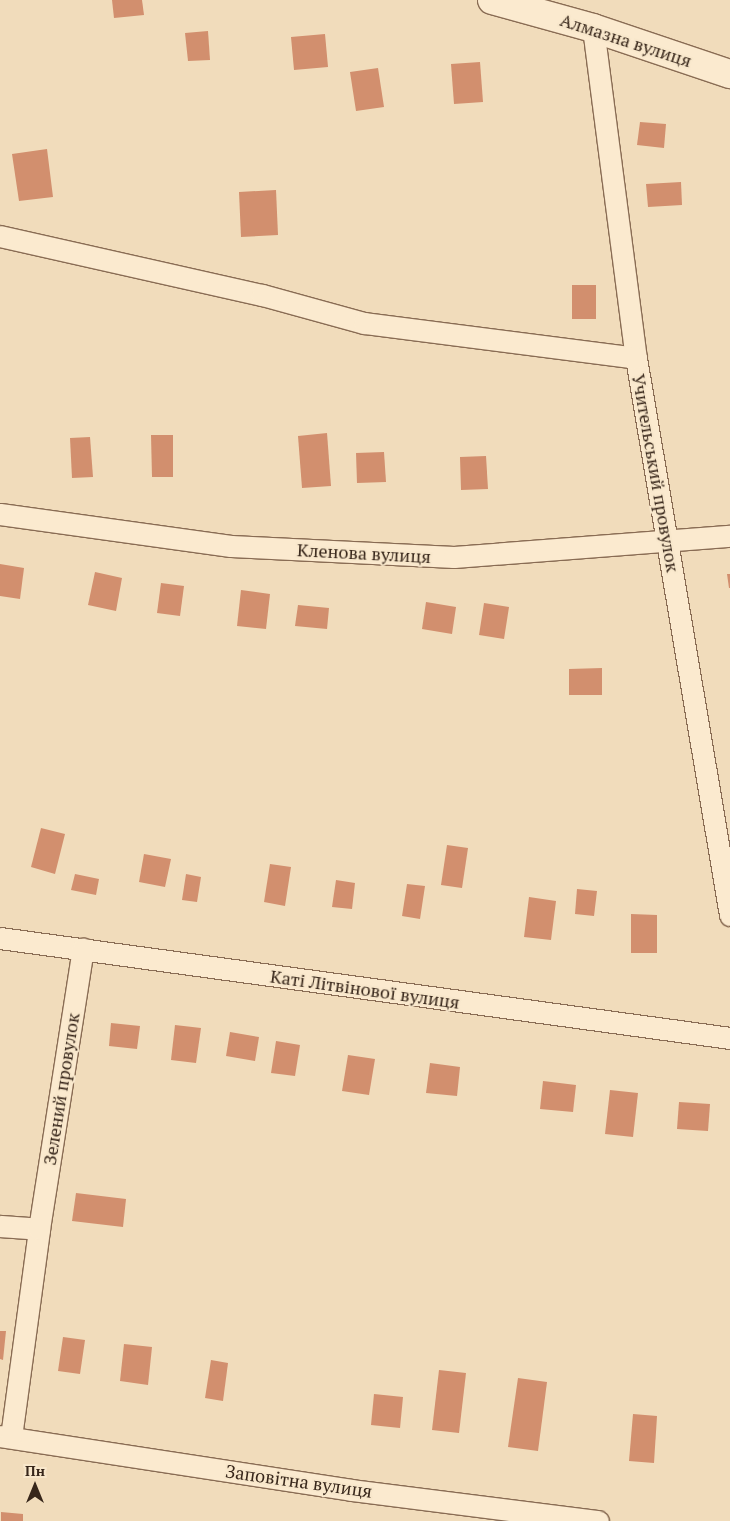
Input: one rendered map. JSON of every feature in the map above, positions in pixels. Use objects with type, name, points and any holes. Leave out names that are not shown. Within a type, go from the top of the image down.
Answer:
[{"type":"main road","name":"Алмазна вулиця","points":[[492,0],[593,28],[730,74]]},
{"type":"street","name":"Учительський провулок","points":[[593,28],[636,358],[730,916]]},
{"type":"street","points":[[0,236],[262,295],[364,323],[636,358]]},
{"type":"street","name":"Кленова вулиця","points":[[0,514],[231,546],[454,557],[668,539],[730,536]]},
{"type":"street","name":"Каті Літвінової вулиця","points":[[0,938],[83,948],[593,1021],[730,1038]]},
{"type":"street","name":"Зелений провулок","points":[[6,1436],[83,948]]},
{"type":"street","points":[[0,1226],[39,1229]]},
{"type":"street","name":"Заповітна вулиця","points":[[6,1436],[351,1490],[598,1521]]},
{"type":"building","points":[[112,0],[142,0],[144,15],[114,18]]},
{"type":"building","points":[[208,31],[210,60],[188,61],[185,33]]},
{"type":"building","points":[[325,34],[328,67],[294,70],[291,37]]},
{"type":"building","points":[[480,62],[483,102],[454,104],[451,64]]},
{"type":"building","points":[[378,68],[384,107],[356,111],[350,72]]},
{"type":"building","points":[[640,122],[666,124],[664,148],[637,145]]},
{"type":"building","points":[[47,149],[53,197],[19,201],[12,154]]},
{"type":"building","points":[[681,182],[682,205],[648,207],[646,184]]},
{"type":"building","points":[[276,190],[278,235],[241,237],[239,192]]},
{"type":"building","points":[[572,285],[596,285],[596,319],[572,319]]},
{"type":"building","points":[[327,433],[331,486],[302,488],[298,436]]},
{"type":"building","points":[[151,435],[173,435],[173,477],[152,477]]},
{"type":"building","points":[[90,437],[93,477],[72,478],[70,438]]},
{"type":"building","points":[[384,452],[386,482],[357,483],[356,453]]},
{"type":"building","points":[[486,456],[488,489],[461,490],[460,457]]},
{"type":"building","points":[[0,564],[24,568],[20,599],[0,596]]},
{"type":"building","points":[[95,572],[122,578],[116,611],[88,605]]},
{"type":"building","points":[[727,574],[730,574],[730,588],[729,588]]},
{"type":"building","points":[[161,583],[184,586],[180,616],[157,613]]},
{"type":"building","points":[[241,590],[270,594],[266,629],[237,626]]},
{"type":"building","points":[[426,602],[456,607],[452,634],[422,629]]},
{"type":"building","points":[[484,603],[509,607],[504,639],[479,635]]},
{"type":"building","points":[[298,605],[329,608],[327,629],[295,626]]},
{"type":"building","points":[[602,668],[602,695],[569,695],[569,669]]},
{"type":"building","points":[[41,828],[65,834],[55,874],[31,867]]},
{"type":"building","points":[[447,845],[468,848],[462,888],[441,885]]},
{"type":"building","points":[[144,854],[171,859],[165,887],[139,882]]},
{"type":"building","points":[[270,864],[291,867],[285,906],[264,902]]},
{"type":"building","points":[[75,874],[99,879],[96,895],[71,890]]},
{"type":"building","points":[[186,874],[201,877],[197,902],[182,900]]},
{"type":"building","points":[[336,880],[355,883],[352,909],[332,907]]},
{"type":"building","points":[[407,884],[425,886],[420,919],[402,916]]},
{"type":"building","points":[[577,889],[597,891],[594,916],[575,914]]},
{"type":"building","points":[[529,897],[556,901],[551,940],[524,937]]},
{"type":"building","points":[[631,914],[657,915],[657,953],[631,953]]},
{"type":"building","points":[[111,1023],[140,1026],[137,1049],[109,1046]]},
{"type":"building","points":[[175,1025],[201,1028],[196,1063],[171,1060]]},
{"type":"building","points":[[230,1032],[259,1037],[255,1061],[226,1056]]},
{"type":"building","points":[[276,1041],[300,1045],[295,1076],[271,1073]]},
{"type":"building","points":[[348,1055],[375,1059],[369,1095],[342,1091]]},
{"type":"building","points":[[430,1063],[460,1067],[457,1096],[426,1093]]},
{"type":"building","points":[[543,1081],[576,1085],[573,1112],[540,1109]]},
{"type":"building","points":[[610,1090],[638,1093],[633,1137],[605,1134]]},
{"type":"building","points":[[679,1102],[710,1104],[708,1131],[677,1129]]},
{"type":"building","points":[[76,1193],[126,1199],[123,1227],[72,1221]]},
{"type":"building","points":[[0,1331],[6,1331],[3,1360],[0,1359]]},
{"type":"building","points":[[63,1337],[85,1340],[80,1374],[58,1371]]},
{"type":"building","points":[[124,1344],[152,1347],[148,1385],[120,1381]]},
{"type":"building","points":[[211,1360],[228,1363],[223,1401],[205,1398]]},
{"type":"building","points":[[439,1370],[466,1373],[459,1433],[432,1430]]},
{"type":"building","points":[[518,1378],[547,1382],[538,1451],[508,1447]]},
{"type":"building","points":[[374,1394],[403,1397],[400,1428],[371,1425]]},
{"type":"building","points":[[633,1414],[657,1416],[654,1463],[629,1461]]},
{"type":"building","points":[[1,1512],[23,1514],[23,1521],[1,1521]]}]
